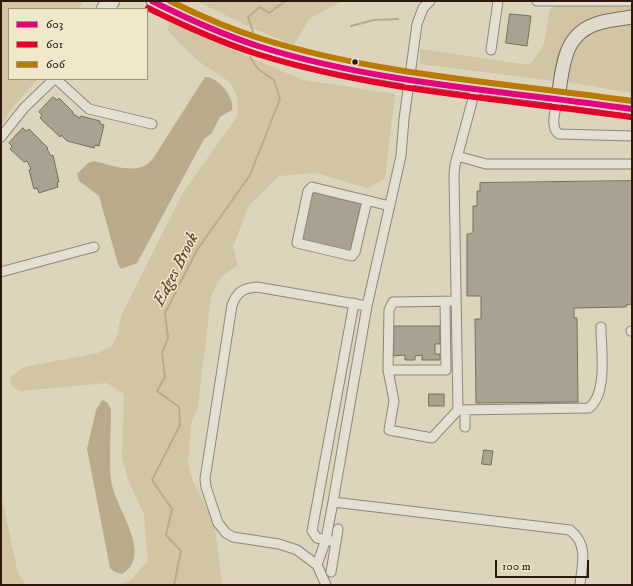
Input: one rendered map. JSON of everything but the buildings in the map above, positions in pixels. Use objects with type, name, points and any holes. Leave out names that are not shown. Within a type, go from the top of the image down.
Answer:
[{"type":"highway","points":[[558,98],[566,54],[572,41],[582,30],[598,23],[632,17]]},
{"type":"main road","points":[[152,1],[199,23],[274,50],[352,69],[632,110]]},
{"type":"street","points":[[317,565],[326,540],[367,306],[401,156],[404,119],[418,19],[423,8],[430,1]]},
{"type":"street","points":[[491,50],[498,1]]},
{"type":"street","points":[[537,1],[632,1]]},
{"type":"street","points":[[1,137],[24,108],[54,80]]},
{"type":"street","points":[[56,80],[89,109],[152,124]]},
{"type":"street","points":[[465,427],[462,410],[455,300],[454,174],[457,156],[476,87]]},
{"type":"street","points":[[558,98],[554,126],[555,132],[559,134],[632,136]]},
{"type":"street","points":[[457,156],[486,164],[629,164]]},
{"type":"street","points":[[367,201],[354,255],[347,256],[297,243],[308,191],[315,188],[390,206]]},
{"type":"street","points":[[1,272],[94,246]]},
{"type":"street","points":[[326,585],[317,565],[297,550],[279,544],[233,537],[226,533],[218,523],[206,487],[205,479],[232,305],[236,294],[242,290],[256,287],[367,306]]},
{"type":"street","points":[[455,300],[393,302],[389,310],[388,320],[388,370],[394,401],[389,430],[432,438],[462,410],[590,408],[597,401],[601,388],[601,327]]},
{"type":"street","points":[[388,370],[446,370],[445,301]]},
{"type":"street","points":[[336,542],[317,538],[314,535],[312,527],[354,304]]},
{"type":"street","points":[[333,502],[570,530],[576,534],[583,547],[584,553],[580,585]]},
{"type":"street","points":[[331,572],[338,529]]},
{"type":"shaded area","points":[[1,1],[83,1],[80,8],[8,8],[8,80],[37,80],[12,108],[1,126]]},
{"type":"shaded area","points":[[196,1],[342,1],[309,19],[294,45],[252,28]]},
{"type":"shaded area","points":[[556,6],[632,7],[632,14],[573,31],[562,46],[553,81],[420,64],[420,49],[530,65],[544,45],[550,9]]},
{"type":"shaded area","points":[[632,21],[632,93],[566,82],[571,52],[575,44],[581,38],[597,29]]},
{"type":"shaded area","points":[[170,23],[303,80],[395,94],[385,178],[368,188],[315,173],[279,176],[249,205],[233,247],[238,265],[221,277],[211,296],[198,407],[191,424],[188,463],[193,482],[214,520],[222,583],[224,585],[117,585],[131,580],[148,561],[144,514],[128,480],[122,456],[124,394],[107,383],[20,391],[11,386],[10,378],[24,367],[98,353],[112,346],[117,336],[121,316],[184,191],[237,117],[238,104],[233,87],[221,76],[196,59],[167,30]]},
{"type":"shaded area","points":[[205,77],[215,80],[224,88],[231,99],[232,110],[220,117],[212,133],[204,139],[137,263],[121,269],[118,264],[99,196],[79,181],[77,174],[88,163],[94,161],[127,168],[142,167],[149,163]]},
{"type":"shaded area","points":[[102,400],[107,402],[111,409],[111,480],[134,543],[135,555],[131,566],[122,574],[115,572],[110,568],[87,449],[96,410]]},
{"type":"shaded area","points":[[1,494],[18,573],[26,585],[1,585]]},
{"type":"waterway","name":"Edges Brook","points":[[253,32],[248,17],[260,7],[269,13],[285,1]]},
{"type":"waterway","points":[[351,26],[374,20],[398,19]]},
{"type":"waterway","name":"Edges Brook","points":[[174,585],[181,551],[166,535],[172,509],[152,480],[180,425],[179,407],[157,391],[165,377],[162,353],[168,338],[165,313],[197,250],[250,175],[280,99],[274,80],[258,69],[250,57]]},
{"type":"transit line","name":"603","points":[[152,1],[178,14],[244,41],[303,59],[396,78],[632,109]]},
{"type":"transit line","name":"606","points":[[170,1],[215,22],[250,35],[307,52],[353,62],[446,77],[632,101]]},
{"type":"transit line","name":"601","points":[[148,8],[229,44],[257,54],[303,67],[396,86],[631,117]]}]
